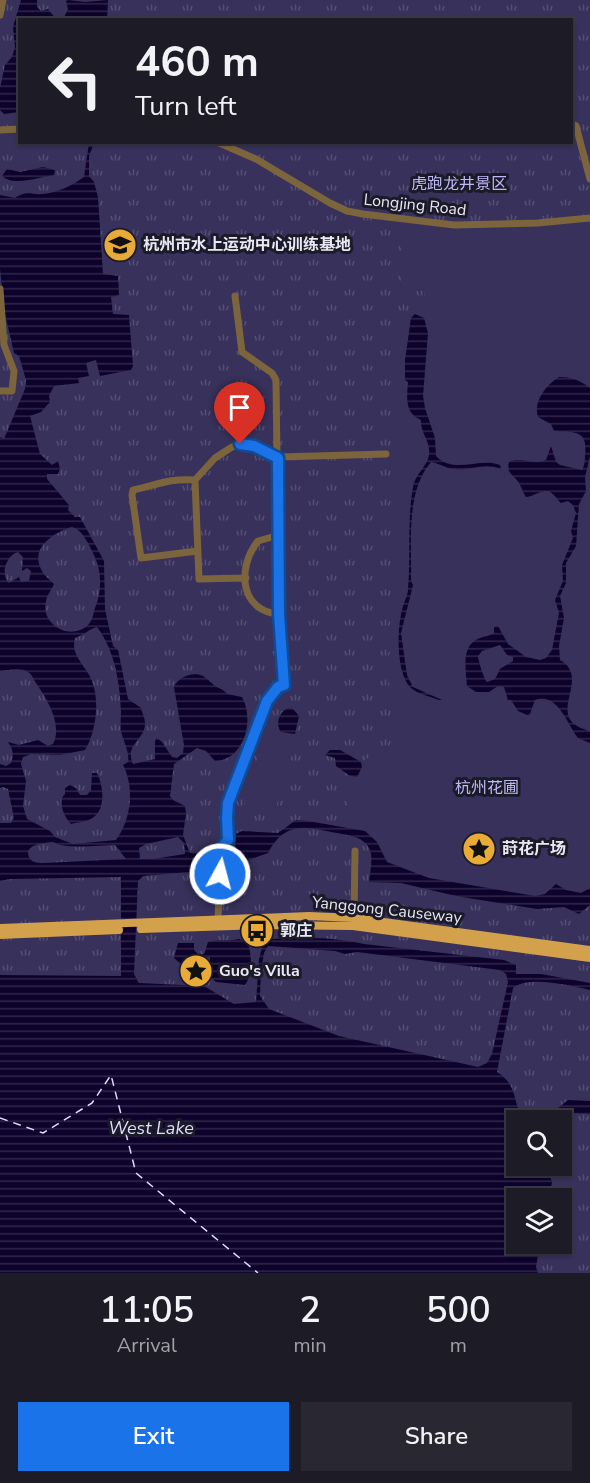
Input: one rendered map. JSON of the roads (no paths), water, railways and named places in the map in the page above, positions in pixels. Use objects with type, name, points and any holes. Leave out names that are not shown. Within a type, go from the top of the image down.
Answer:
[{"type":"main road","name":"Yanggong Causeway","points":[[0,935],[218,919],[309,916],[354,918],[590,950]]},
{"type":"main road","name":"Yanggong Causeway","points":[[142,926],[353,926],[590,958]]},
{"type":"main road","name":"Yanggong Causeway","points":[[0,928],[108,928]]},
{"type":"street","points":[[0,15],[3,0]]},
{"type":"street","points":[[573,124],[576,126],[590,179]]},
{"type":"street","points":[[0,130],[18,129]]},
{"type":"street","name":"Longjing Road","points":[[222,144],[256,159],[347,211],[454,225],[538,223],[590,218]]},
{"type":"street","points":[[0,289],[3,345],[14,377],[12,391],[0,391]]},
{"type":"street","points":[[218,919],[221,848],[228,840],[228,803],[271,694],[284,685],[279,614],[276,380],[272,373],[242,352],[235,296]]},
{"type":"street","points":[[246,578],[199,579],[195,480],[215,459],[240,444],[254,446],[278,458],[386,454]]},
{"type":"street","points":[[195,480],[178,478],[168,480],[133,490],[132,495],[141,558],[198,552]]},
{"type":"street","points":[[279,535],[265,538],[254,547],[248,557],[246,578],[248,595],[252,603],[265,612],[279,614]]},
{"type":"street","points":[[354,918],[356,851]]},
{"type":"water","points":[[21,0],[37,0],[37,7],[41,11],[48,9],[55,18],[18,18],[18,112],[4,114],[0,110],[0,88],[5,65],[12,57],[15,47],[13,27]]},
{"type":"water","points":[[108,0],[107,18],[64,18],[68,9],[66,1]]},
{"type":"water","name":"West Lake","points":[[89,144],[94,144],[89,156],[89,176],[94,182],[98,197],[103,274],[118,276],[119,295],[111,297],[113,314],[129,315],[133,366],[131,370],[100,376],[96,360],[86,363],[89,376],[78,378],[79,383],[54,386],[49,396],[50,402],[41,412],[30,416],[40,454],[52,465],[58,461],[60,469],[58,474],[47,474],[47,479],[69,505],[68,510],[75,517],[80,517],[104,561],[105,609],[113,646],[118,650],[128,699],[141,708],[145,721],[142,734],[131,752],[133,764],[155,759],[157,738],[172,757],[177,758],[183,753],[184,745],[174,687],[182,678],[195,674],[203,676],[227,694],[242,697],[246,706],[247,727],[240,746],[233,754],[215,761],[206,751],[197,748],[174,764],[170,796],[185,806],[183,835],[190,853],[225,855],[235,850],[236,834],[242,831],[278,833],[296,820],[308,821],[365,831],[377,842],[387,862],[429,878],[535,896],[545,894],[556,884],[566,890],[581,893],[590,888],[590,905],[579,914],[564,907],[537,909],[456,896],[401,883],[369,882],[371,858],[364,842],[345,834],[297,828],[282,835],[268,853],[224,869],[143,876],[138,881],[134,974],[139,983],[204,986],[234,1004],[256,1002],[259,959],[264,940],[314,938],[504,960],[516,965],[516,974],[541,974],[590,983],[590,990],[539,982],[520,984],[513,988],[497,1072],[511,1086],[519,1110],[506,1110],[506,1176],[551,1176],[551,1188],[506,1188],[506,1254],[538,1254],[536,1267],[538,1273],[0,1273],[0,975],[121,976],[121,877],[0,881],[0,823],[11,823],[14,818],[8,789],[0,788],[0,764],[6,766],[11,763],[12,750],[8,742],[19,745],[38,740],[48,746],[53,744],[56,729],[49,704],[31,674],[14,669],[0,671],[0,437],[4,439],[25,389],[26,380],[19,356],[14,353],[5,314],[0,269],[0,195],[15,198],[26,193],[48,193],[65,188],[84,177]],"holes":[[[72,527],[85,538],[94,555],[100,582],[99,595],[91,621],[81,630],[73,632],[58,628],[48,617],[45,609],[54,584],[42,571],[38,561],[41,548],[51,537]],[[18,552],[23,557],[22,571],[27,568],[31,571],[29,581],[21,582],[19,577],[9,583],[5,570],[10,557]],[[97,627],[103,636],[118,679],[121,731],[128,754],[128,762],[123,765],[129,784],[130,804],[125,823],[116,840],[73,844],[55,837],[50,831],[27,819],[23,806],[26,781],[21,764],[23,757],[31,754],[60,755],[85,750],[94,726],[96,698],[92,681],[77,655],[74,644],[75,638]],[[178,837],[184,843],[185,854],[140,859],[139,848],[146,844]],[[53,842],[66,846],[115,845],[126,859],[44,863],[35,862],[28,855],[30,848],[36,845]],[[268,946],[335,951],[345,954],[357,952],[500,970],[506,974],[508,982],[492,1054],[487,1063],[478,1067],[339,1036],[269,1009],[260,996],[261,971],[264,953]]]},
{"type":"water","points":[[43,167],[55,170],[54,175],[20,181],[13,181],[2,176],[7,169],[20,172]]},
{"type":"water","points":[[415,314],[424,318],[428,333],[423,396],[435,438],[436,456],[443,462],[451,464],[492,463],[500,465],[501,469],[483,466],[454,469],[431,462],[417,488],[411,535],[411,581],[413,585],[401,633],[407,675],[413,687],[442,700],[421,694],[409,686],[403,675],[399,656],[400,624],[408,591],[413,487],[429,455],[421,420],[409,409],[408,382],[405,380],[405,360],[411,318]]},
{"type":"water","points":[[559,377],[571,378],[590,388],[590,456],[585,477],[586,491],[579,504],[576,546],[566,563],[566,583],[560,596],[564,618],[559,646],[560,660],[568,667],[572,675],[568,703],[570,719],[579,727],[590,732],[590,743],[578,738],[561,711],[550,701],[535,700],[530,714],[527,715],[518,711],[511,700],[508,700],[504,687],[498,686],[489,692],[476,692],[467,686],[466,654],[468,648],[476,640],[494,633],[494,627],[498,626],[508,644],[526,657],[540,660],[546,658],[552,650],[559,613],[555,600],[563,581],[562,565],[573,538],[571,531],[576,513],[573,505],[568,501],[561,503],[547,491],[526,497],[508,466],[509,462],[514,460],[541,462],[546,460],[551,446],[556,462],[582,470],[585,462],[585,447],[582,437],[574,432],[554,431],[551,424],[538,417],[539,400],[554,380]],"holes":[[[500,645],[507,655],[513,657],[513,661],[500,669],[495,679],[487,682],[478,656],[482,651]]]},
{"type":"water","points":[[288,708],[293,709],[299,716],[295,734],[281,732],[279,729],[280,715]]},
{"type":"water","points":[[330,750],[340,750],[361,762],[362,767],[357,777],[350,776],[336,766],[335,758],[325,755]]},
{"type":"water","points":[[92,773],[97,773],[101,784],[101,807],[93,818],[71,824],[62,805],[65,788],[70,785],[76,788],[80,795],[87,795],[91,790]]},
{"type":"water","points":[[239,939],[247,942],[250,952],[251,964],[245,985],[216,982],[209,976],[210,957],[198,958],[198,965],[183,966],[174,958],[178,943],[194,943],[194,950],[199,955],[204,954],[208,942]]},
{"type":"water","points":[[568,1100],[590,1101],[590,1114],[572,1113],[572,1110],[556,1110]]},
{"type":"place","name":"杭州市水上运动中心训练基地","points":[[120,245]]},
{"type":"place","name":"莳花广场","points":[[479,849]]},
{"type":"place","name":"郭庄","points":[[257,931]]},
{"type":"place","name":"Guo's Villa","points":[[196,971]]},
{"type":"park label","name":"虎跑龙井景区","points":[[459,184]]},
{"type":"park label","name":"杭州花圃","points":[[487,788]]}]
